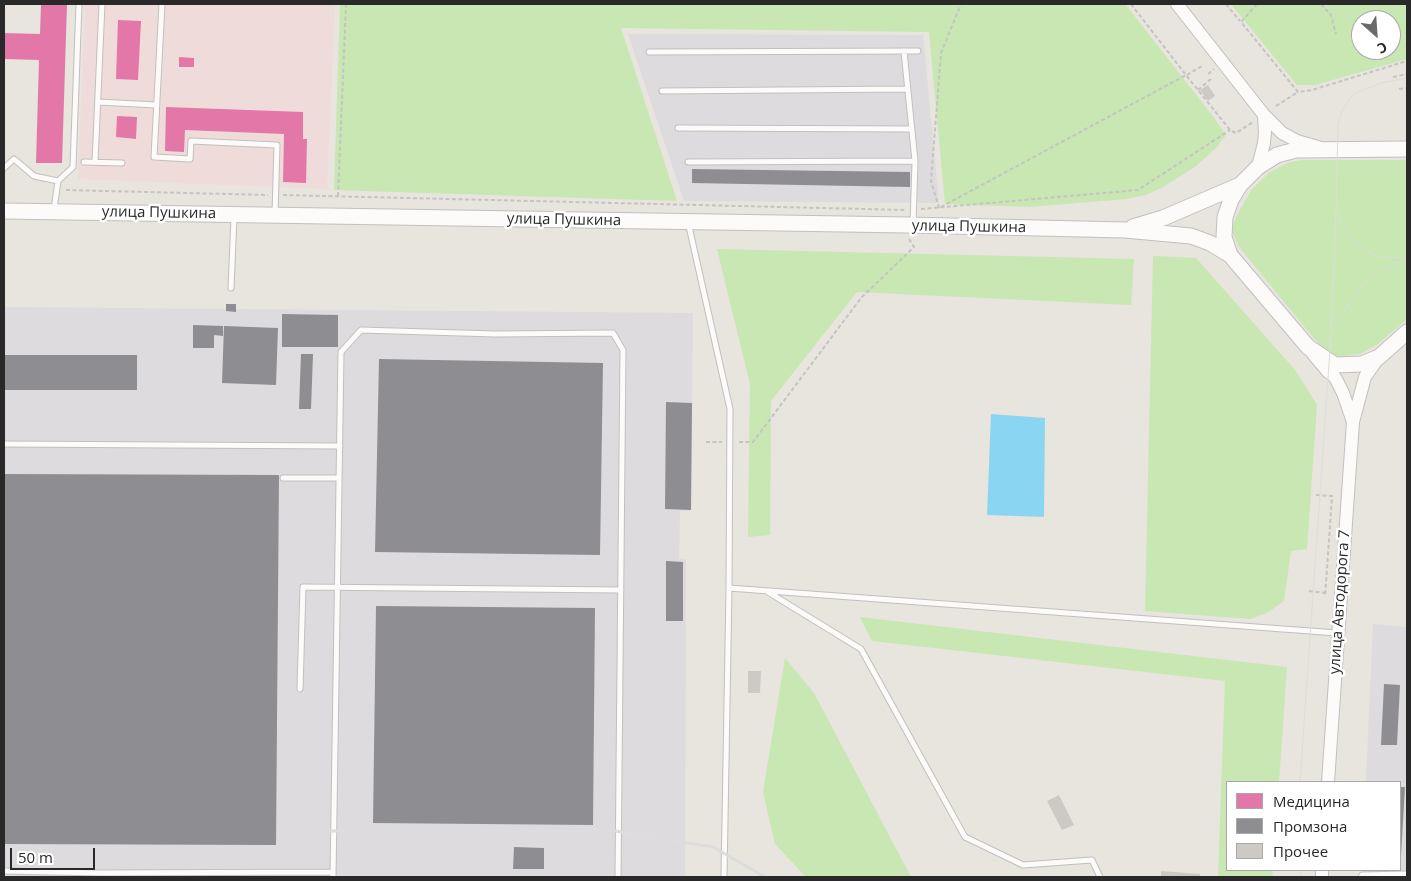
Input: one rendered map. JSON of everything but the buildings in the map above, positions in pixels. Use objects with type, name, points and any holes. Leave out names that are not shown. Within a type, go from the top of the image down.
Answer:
[{"type":"main road","name":"улица Пушкина","points":[[1230,255],[1224,237],[1226,217],[1231,200],[1240,185],[1258,167],[1277,155],[1296,150],[1407,149]]},
{"type":"main road","name":"улица Пушкина","points":[[1125,230],[1163,218],[1240,185]]},
{"type":"main road","name":"улица Пушкина","points":[[4,211],[1125,230],[1191,236],[1210,243],[1230,255],[1308,348],[1335,366],[1362,364],[1379,357],[1407,332]]},
{"type":"street","points":[[1177,4],[1259,118],[1265,132],[1258,167]]},
{"type":"street","points":[[1259,118],[1297,141],[1324,149]]},
{"type":"street","name":"улица Автодорога 7","points":[[1308,348],[1328,372],[1334,376],[1344,393],[1353,422]]},
{"type":"street","name":"улица Автодорога 7","points":[[1328,781],[1353,422],[1365,377],[1379,357]]},
{"type":"lane","points":[[54,212],[58,181],[73,167],[78,4]]},
{"type":"lane","points":[[95,162],[102,4]]},
{"type":"lane","points":[[162,4],[154,157],[190,159],[191,141],[277,145],[275,215]]},
{"type":"lane","points":[[904,51],[915,161],[914,210],[911,225]]},
{"type":"lane","points":[[649,52],[918,51]]},
{"type":"lane","points":[[662,90],[907,89]]},
{"type":"lane","points":[[98,102],[156,105]]},
{"type":"lane","points":[[678,128],[911,129]]},
{"type":"lane","points":[[4,168],[14,159],[34,176],[58,181]]},
{"type":"lane","points":[[688,162],[915,161]]},
{"type":"lane","points":[[84,162],[122,163]]},
{"type":"lane","points":[[231,288],[234,214]]},
{"type":"lane","points":[[688,222],[730,410],[724,877]]},
{"type":"lane","points":[[4,872],[101,875],[333,875],[341,352],[361,330],[495,334],[613,333],[623,350],[618,877]]},
{"type":"lane","points":[[4,444],[340,446]]},
{"type":"lane","points":[[283,478],[339,478]]},
{"type":"lane","points":[[300,689],[303,587],[621,590]]},
{"type":"lane","points":[[729,588],[1338,633]]},
{"type":"lane","points":[[767,592],[861,649],[965,837],[1023,865],[1092,860],[1100,877]]},
{"type":"lane","points":[[1361,877],[1362,875],[1407,874]]},
{"type":"path","points":[[338,197],[346,4]]},
{"type":"path","points":[[939,208],[931,181],[941,54],[961,4]]},
{"type":"path","points":[[1131,4],[1230,130],[1236,133],[1259,118]]},
{"type":"path","points":[[1226,4],[1298,92]]},
{"type":"path","points":[[1241,22],[1257,4]]},
{"type":"path","points":[[1321,4],[1331,15],[1336,34]]},
{"type":"path","points":[[1276,106],[1298,92],[1312,90],[1407,61]]},
{"type":"path","points":[[939,208],[1202,66]]},
{"type":"path","points":[[1393,77],[1407,74]]},
{"type":"path","points":[[1198,90],[1211,79]]},
{"type":"path","points":[[1399,90],[1407,88]]},
{"type":"path","points":[[57,190],[914,210],[1138,190],[1230,130]]},
{"type":"path","points":[[706,442],[753,442],[862,298],[914,247],[908,238],[911,225]]},
{"type":"path","points":[[1316,494],[1332,496],[1325,597]]},
{"type":"path","points":[[1309,591],[1325,592]]},
{"type":"shaded area","points":[[85,4],[335,4],[327,189],[78,179]]},
{"type":"shaded area","points":[[628,34],[923,35],[939,203],[684,201]]},
{"type":"shaded area","points":[[4,307],[693,313],[691,510],[680,511],[679,559],[686,559],[685,877],[4,877]]},
{"type":"shaded area","points":[[1373,624],[1407,627],[1407,877],[1362,877],[1362,871],[1401,871],[1401,781],[1366,781]]},
{"type":"green space","points":[[340,4],[1125,4],[1226,135],[1217,147],[1195,167],[1146,195],[1126,199],[1029,207],[945,204],[929,32],[621,28],[677,201],[334,190]]},
{"type":"green space","points":[[1231,4],[1407,4],[1407,59],[1315,85],[1297,85]]},
{"type":"green space","points":[[1302,160],[1407,160],[1407,319],[1378,344],[1360,354],[1335,356],[1327,353],[1244,253],[1233,234],[1233,225],[1237,215],[1252,189],[1270,172],[1290,162]]},
{"type":"green space","points":[[717,249],[1134,259],[1131,305],[857,292],[771,401],[770,535],[748,537],[750,384]]},
{"type":"green space","points":[[1153,256],[1196,258],[1296,371],[1317,405],[1307,549],[1291,551],[1284,601],[1267,613],[1250,619],[1145,611]]},
{"type":"green space","points":[[860,617],[1287,667],[1279,781],[1226,781],[1226,871],[1273,871],[1272,877],[1218,877],[1225,681],[872,641]]},
{"type":"green space","points":[[785,658],[814,693],[911,877],[806,877],[775,844],[763,792]]},
{"type":"water","points":[[991,414],[1045,418],[1044,517],[987,515]]},
{"type":"tram line","points":[[1300,781],[1331,335],[1338,124],[1343,108],[1351,97],[1358,92],[1381,83],[1407,78]]},
{"type":"tram line","points":[[1338,214],[1342,226],[1355,242],[1366,251],[1381,257],[1405,258]]},
{"type":"tram line","points":[[1333,330],[1363,285],[1380,271],[1407,258]]},
{"type":"tram line","points":[[1301,871],[1301,877]]},
{"type":"railway","points":[[288,831],[615,831],[713,847],[765,877]]}]
